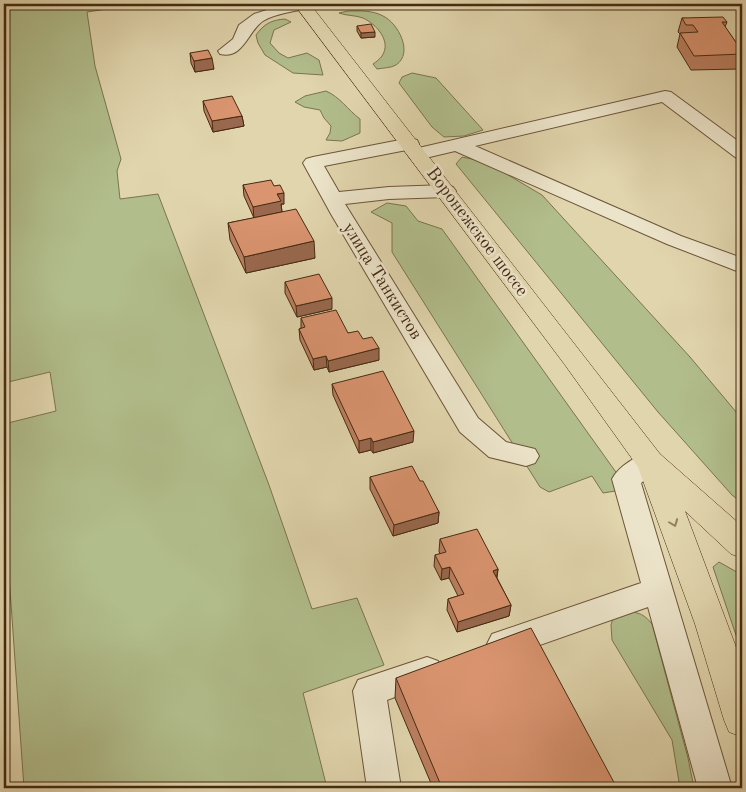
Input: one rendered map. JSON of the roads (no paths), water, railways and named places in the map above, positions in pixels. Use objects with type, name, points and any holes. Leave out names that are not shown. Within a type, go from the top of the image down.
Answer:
[{"type":"main road","name":"Воронежское шоссе","points":[[302,5],[446,191],[650,462]]},
{"type":"main road","points":[[650,462],[742,545]]},
{"type":"main road","points":[[650,462],[689,561],[729,674],[742,720]]},
{"type":"street","points":[[226,51],[240,41],[245,28],[259,17],[277,10],[302,5]]},
{"type":"street","points":[[414,149],[455,144],[665,96],[742,153]]},
{"type":"street","points":[[455,144],[674,240],[742,266]]},
{"type":"street","name":"улица Танкистов","points":[[414,149],[313,163],[332,200],[469,426],[498,450],[526,456]]},
{"type":"street","points":[[332,200],[389,193],[446,191]]},
{"type":"street","points":[[650,462],[626,480],[715,788]]},
{"type":"street","points":[[384,788],[369,691],[658,590]]}]
